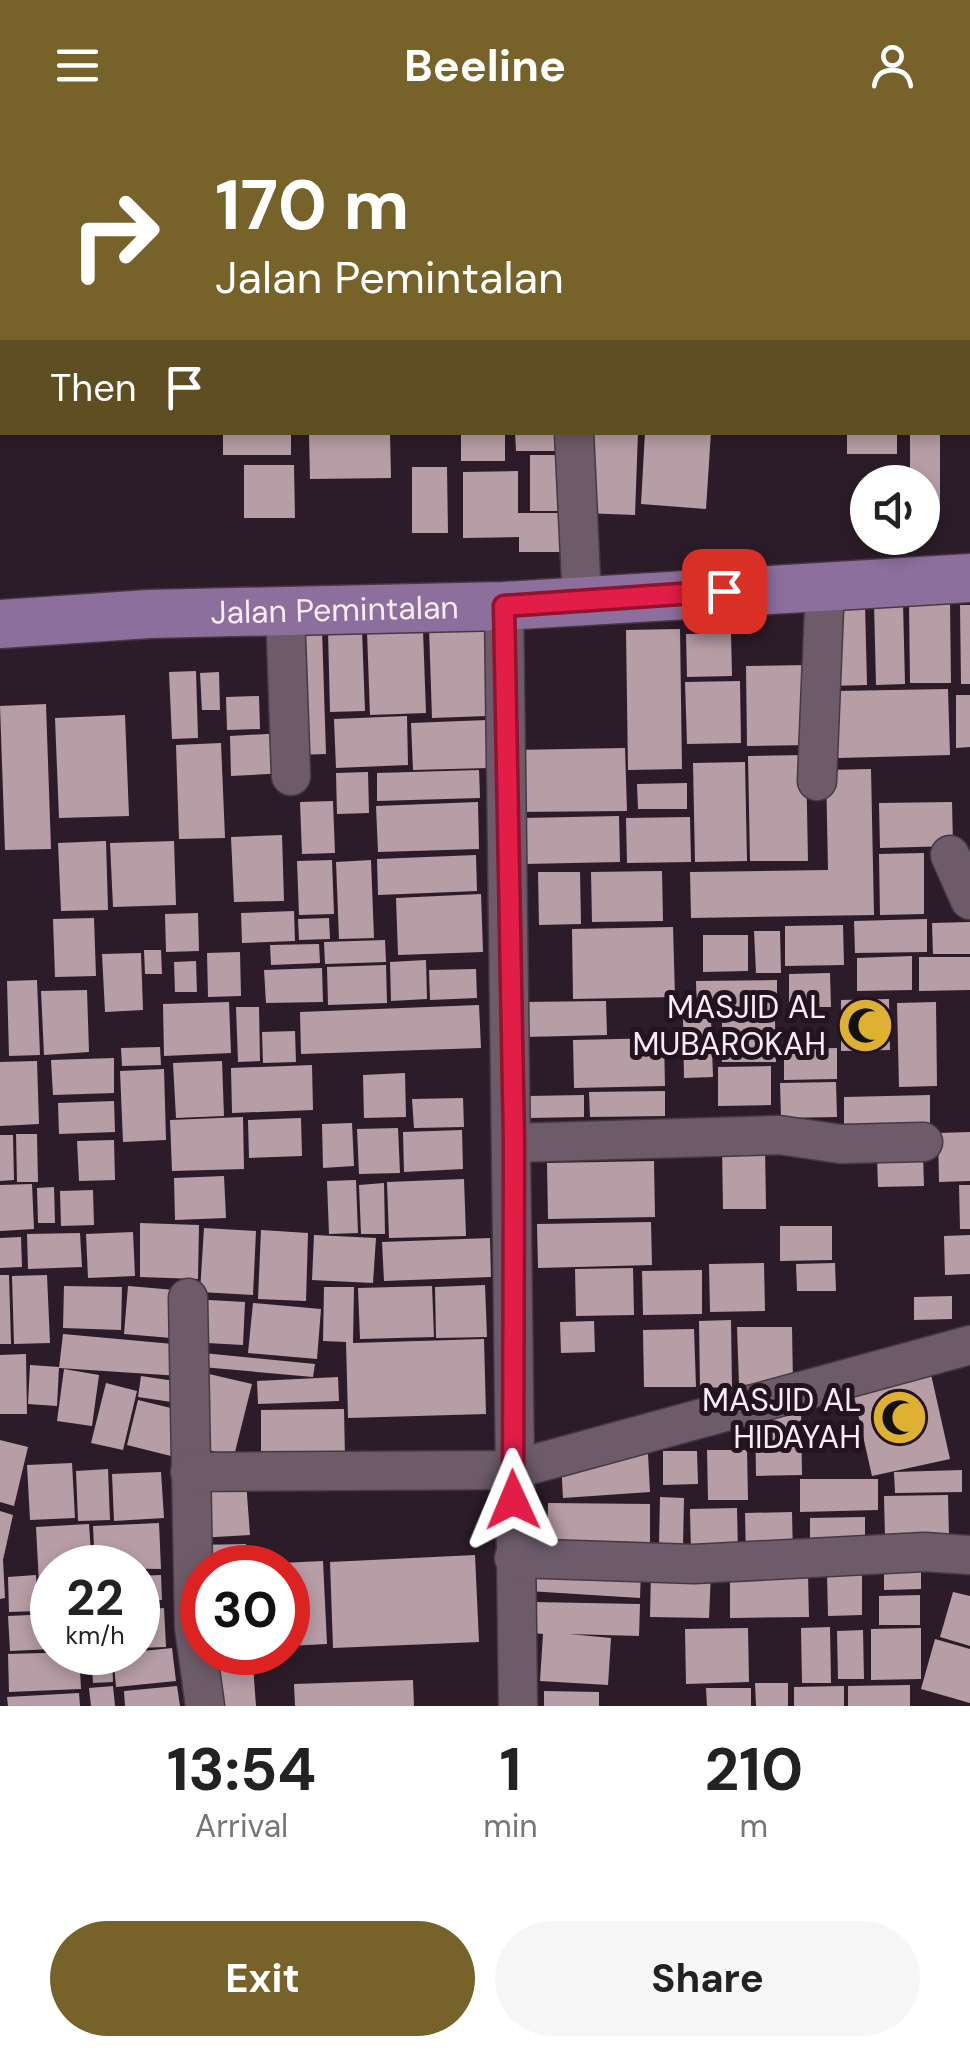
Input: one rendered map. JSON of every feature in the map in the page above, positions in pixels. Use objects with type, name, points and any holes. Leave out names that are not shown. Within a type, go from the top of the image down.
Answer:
[{"type":"main road","name":"Jalan Pemintalan","points":[[0,624],[504,606],[970,578]]},
{"type":"street","points":[[574,435],[582,601]]},
{"type":"street","points":[[817,781],[826,584]]},
{"type":"street","points":[[504,606],[514,1143],[512,1470],[518,1706]]},
{"type":"street","points":[[285,611],[291,776]]},
{"type":"street","points":[[950,855],[970,900]]},
{"type":"street","points":[[514,1143],[779,1135],[841,1144],[924,1142]]},
{"type":"street","points":[[188,1298],[194,1627],[205,1706]]},
{"type":"street","points":[[190,1472],[512,1470],[970,1345]]},
{"type":"street","points":[[514,1558],[694,1564],[924,1552],[970,1554]]},
{"type":"building","points":[[223,435],[291,435],[291,455],[223,455]]},
{"type":"building","points":[[309,435],[390,435],[391,478],[310,479]]},
{"type":"building","points":[[461,435],[505,435],[505,461],[461,461]]},
{"type":"building","points":[[515,435],[561,435],[562,451],[516,451]]},
{"type":"building","points":[[584,435],[638,435],[635,515],[582,513]]},
{"type":"building","points":[[645,435],[711,435],[706,509],[641,504]]},
{"type":"building","points":[[847,435],[897,435],[897,454],[847,454]]},
{"type":"building","points":[[910,435],[940,435],[940,465],[910,465]]},
{"type":"building","points":[[530,455],[564,455],[565,511],[530,511]]},
{"type":"building","points":[[244,465],[294,465],[295,518],[244,518]]},
{"type":"building","points":[[412,467],[447,467],[448,533],[412,533]]},
{"type":"building","points":[[518,471],[518,513],[572,513],[573,552],[519,552],[519,537],[463,538],[463,472]]},
{"type":"building","points":[[950,602],[951,683],[910,683],[909,603]]},
{"type":"building","points":[[865,603],[867,685],[830,686],[829,604]]},
{"type":"building","points":[[874,603],[903,603],[905,684],[876,685]]},
{"type":"building","points":[[960,605],[970,605],[970,684],[961,684]]},
{"type":"building","points":[[484,626],[487,716],[432,718],[429,628]]},
{"type":"building","points":[[322,629],[326,754],[296,755],[292,630]]},
{"type":"building","points":[[680,629],[682,769],[628,770],[626,630]]},
{"type":"building","points":[[362,630],[365,711],[330,712],[328,631]]},
{"type":"building","points":[[423,630],[426,713],[370,715],[367,632]]},
{"type":"building","points":[[731,633],[732,676],[687,677],[686,634]]},
{"type":"building","points":[[810,665],[811,745],[747,746],[746,666]]},
{"type":"building","points":[[196,671],[198,738],[172,739],[169,672]]},
{"type":"building","points":[[219,672],[220,710],[202,710],[200,673]]},
{"type":"building","points":[[740,681],[741,743],[687,744],[685,682]]},
{"type":"building","points":[[948,689],[950,755],[838,758],[836,691]]},
{"type":"building","points":[[956,695],[970,695],[970,747],[956,748]]},
{"type":"building","points":[[259,696],[260,729],[227,730],[226,697]]},
{"type":"building","points":[[46,704],[51,849],[5,850],[0,706]]},
{"type":"building","points":[[125,715],[129,816],[59,818],[55,718]]},
{"type":"building","points":[[407,716],[408,765],[336,768],[334,719]]},
{"type":"building","points":[[487,720],[489,768],[413,770],[411,723]]},
{"type":"building","points":[[286,733],[287,773],[231,776],[230,736]]},
{"type":"building","points":[[221,743],[225,838],[179,839],[176,745]]},
{"type":"building","points":[[625,748],[627,811],[513,812],[512,750]]},
{"type":"building","points":[[806,755],[808,861],[750,861],[748,756]]},
{"type":"building","points":[[745,762],[747,861],[695,862],[693,763]]},
{"type":"building","points":[[871,769],[874,915],[691,918],[690,872],[828,870],[826,770]]},
{"type":"building","points":[[479,770],[480,798],[377,801],[377,773]]},
{"type":"building","points":[[368,772],[369,813],[337,814],[336,773]]},
{"type":"building","points":[[687,783],[687,809],[638,809],[637,784]]},
{"type":"building","points":[[333,801],[335,853],[302,854],[300,802]]},
{"type":"building","points":[[478,802],[479,849],[378,852],[376,806]]},
{"type":"building","points":[[952,802],[953,846],[880,848],[879,803]]},
{"type":"building","points":[[619,816],[620,862],[524,864],[523,818]]},
{"type":"building","points":[[690,817],[691,862],[627,863],[626,818]]},
{"type":"building","points":[[282,835],[284,901],[234,902],[231,837]]},
{"type":"building","points":[[106,841],[108,910],[61,911],[58,843]]},
{"type":"building","points":[[174,841],[176,905],[113,907],[110,843]]},
{"type":"building","points":[[924,853],[924,914],[880,915],[879,854]]},
{"type":"building","points":[[476,855],[477,891],[378,895],[377,859]]},
{"type":"building","points":[[332,860],[334,914],[299,915],[297,861]]},
{"type":"building","points":[[371,860],[374,938],[339,939],[336,862]]},
{"type":"building","points":[[662,871],[663,921],[592,922],[591,872]]},
{"type":"building","points":[[538,872],[580,872],[581,924],[539,925]]},
{"type":"building","points":[[481,894],[483,952],[398,955],[396,898]]},
{"type":"building","points":[[294,911],[295,941],[242,943],[241,913]]},
{"type":"building","points":[[198,913],[199,951],[166,952],[165,914]]},
{"type":"building","points":[[94,918],[96,976],[55,977],[53,919]]},
{"type":"building","points":[[329,918],[330,939],[299,940],[298,919]]},
{"type":"building","points":[[927,919],[927,952],[855,953],[854,921]]},
{"type":"building","points":[[970,922],[970,954],[933,954],[932,923]]},
{"type":"building","points":[[843,925],[844,965],[785,966],[785,926]]},
{"type":"building","points":[[673,927],[675,997],[573,999],[572,929]]},
{"type":"building","points":[[754,931],[780,931],[781,973],[756,973]]},
{"type":"building","points":[[703,935],[748,935],[748,971],[703,972]]},
{"type":"building","points":[[385,940],[386,962],[325,964],[324,942]]},
{"type":"building","points":[[319,944],[320,963],[271,965],[270,945]]},
{"type":"building","points":[[144,950],[161,950],[162,974],[145,974]]},
{"type":"building","points":[[240,952],[241,996],[208,997],[207,953]]},
{"type":"building","points":[[141,953],[143,1010],[105,1012],[102,954]]},
{"type":"building","points":[[912,956],[912,990],[857,991],[857,958]]},
{"type":"building","points":[[919,957],[970,957],[970,990],[919,991]]},
{"type":"building","points":[[426,960],[427,999],[391,1001],[390,962]]},
{"type":"building","points":[[196,961],[197,992],[175,992],[174,962]]},
{"type":"building","points":[[386,965],[387,1003],[328,1005],[327,967]]},
{"type":"building","points":[[322,968],[323,1002],[266,1003],[264,970]]},
{"type":"building","points":[[476,969],[477,998],[430,1000],[429,970]]},
{"type":"building","points":[[830,973],[831,1007],[789,1007],[789,974]]},
{"type":"building","points":[[37,980],[40,1055],[9,1056],[7,981]]},
{"type":"building","points":[[777,980],[777,1015],[697,1016],[696,981]]},
{"type":"building","points":[[87,990],[89,1052],[44,1055],[41,991]]},
{"type":"building","name":"MASJID AL MUBAROKAH","points":[[889,999],[890,1050],[841,1051],[841,1000]]},
{"type":"building","points":[[606,1001],[607,1035],[524,1037],[523,1002]]},
{"type":"building","points":[[229,1002],[231,1053],[164,1056],[163,1004]]},
{"type":"building","points":[[936,1002],[937,1086],[899,1087],[897,1003]]},
{"type":"building","points":[[479,1005],[481,1048],[301,1054],[300,1012]]},
{"type":"building","points":[[236,1007],[259,1007],[260,1061],[238,1062]]},
{"type":"building","points":[[683,1019],[711,1019],[713,1077],[684,1078]]},
{"type":"building","points":[[775,1020],[776,1062],[722,1062],[722,1021]]},
{"type":"building","points":[[295,1031],[296,1062],[263,1063],[262,1032]]},
{"type":"building","points":[[664,1038],[665,1086],[574,1088],[573,1040]]},
{"type":"building","points":[[160,1047],[161,1065],[122,1066],[121,1048]]},
{"type":"building","points":[[837,1048],[837,1079],[784,1080],[784,1049]]},
{"type":"building","points":[[114,1058],[114,1093],[53,1095],[51,1060]]},
{"type":"building","points":[[37,1061],[39,1124],[0,1126],[0,1062]]},
{"type":"building","points":[[222,1061],[224,1116],[176,1118],[173,1063]]},
{"type":"building","points":[[312,1065],[313,1110],[232,1113],[231,1068]]},
{"type":"building","points":[[771,1066],[771,1105],[718,1106],[718,1067]]},
{"type":"building","points":[[164,1069],[166,1140],[123,1142],[120,1071]]},
{"type":"building","points":[[405,1073],[406,1117],[364,1118],[363,1075]]},
{"type":"building","points":[[836,1082],[837,1117],[781,1118],[780,1083]]},
{"type":"building","points":[[665,1091],[665,1116],[590,1117],[589,1092]]},
{"type":"building","points":[[584,1095],[584,1117],[529,1118],[529,1096]]},
{"type":"building","points":[[930,1095],[930,1129],[844,1131],[844,1097]]},
{"type":"building","points":[[463,1098],[464,1127],[414,1128],[412,1099]]},
{"type":"building","points":[[114,1101],[115,1132],[59,1134],[58,1103]]},
{"type":"building","points":[[243,1117],[244,1169],[172,1171],[170,1120]]},
{"type":"building","points":[[301,1118],[302,1156],[249,1158],[248,1120]]},
{"type":"building","points":[[352,1123],[354,1166],[323,1168],[322,1124]]},
{"type":"building","points":[[398,1128],[400,1173],[359,1174],[357,1129]]},
{"type":"building","points":[[462,1130],[463,1169],[404,1172],[403,1132]]},
{"type":"building","points":[[970,1132],[970,1181],[939,1182],[938,1133]]},
{"type":"building","points":[[16,1134],[37,1134],[38,1182],[17,1182]]},
{"type":"building","points":[[0,1135],[13,1135],[14,1180],[0,1181]]},
{"type":"building","points":[[114,1140],[115,1180],[79,1181],[77,1141]]},
{"type":"building","points":[[765,1145],[766,1209],[723,1209],[722,1146]]},
{"type":"building","points":[[923,1155],[924,1186],[878,1187],[877,1156]]},
{"type":"building","points":[[654,1161],[655,1217],[548,1219],[547,1163]]},
{"type":"building","points":[[224,1176],[226,1218],[175,1220],[174,1178]]},
{"type":"building","points":[[464,1179],[466,1236],[389,1238],[387,1182]]},
{"type":"building","points":[[356,1180],[358,1233],[329,1234],[327,1181]]},
{"type":"building","points":[[384,1183],[385,1234],[361,1234],[359,1185]]},
{"type":"building","points":[[32,1184],[34,1229],[0,1231],[0,1185]]},
{"type":"building","points":[[959,1185],[970,1185],[970,1229],[960,1229]]},
{"type":"building","points":[[54,1187],[55,1223],[38,1223],[37,1188]]},
{"type":"building","points":[[93,1190],[94,1225],[61,1226],[60,1191]]},
{"type":"building","points":[[651,1222],[652,1265],[538,1268],[537,1224]]},
{"type":"building","points":[[140,1223],[199,1225],[198,1279],[140,1277]]},
{"type":"building","points":[[780,1226],[832,1226],[832,1260],[780,1261]]},
{"type":"building","points":[[204,1228],[256,1231],[253,1295],[200,1292]]},
{"type":"building","points":[[261,1230],[308,1233],[306,1301],[258,1299]]},
{"type":"building","points":[[133,1232],[135,1276],[88,1278],[86,1234]]},
{"type":"building","points":[[80,1233],[82,1267],[28,1269],[27,1234]]},
{"type":"building","points":[[314,1235],[376,1238],[373,1283],[312,1280]]},
{"type":"building","points":[[970,1235],[970,1274],[945,1275],[944,1236]]},
{"type":"building","points":[[21,1237],[22,1267],[0,1268],[0,1238]]},
{"type":"building","points":[[490,1238],[491,1277],[384,1281],[382,1242]]},
{"type":"building","points":[[764,1263],[765,1311],[710,1312],[709,1264]]},
{"type":"building","points":[[835,1263],[836,1291],[797,1291],[796,1264]]},
{"type":"building","points":[[633,1268],[634,1315],[576,1316],[575,1269]]},
{"type":"building","points":[[702,1270],[702,1314],[643,1315],[642,1271]]},
{"type":"building","points":[[0,1275],[9,1275],[11,1344],[0,1344]]},
{"type":"building","points":[[47,1275],[50,1343],[14,1344],[12,1276]]},
{"type":"building","points":[[485,1285],[487,1337],[436,1338],[435,1287]]},
{"type":"building","points":[[64,1286],[122,1287],[121,1330],[63,1328]]},
{"type":"building","points":[[128,1286],[187,1291],[183,1339],[124,1334]]},
{"type":"building","points":[[432,1286],[434,1337],[360,1339],[358,1288]]},
{"type":"building","points":[[324,1287],[354,1287],[353,1343],[484,1339],[486,1414],[348,1418],[346,1342],[323,1341]]},
{"type":"building","points":[[952,1296],[952,1319],[914,1320],[914,1297]]},
{"type":"building","points":[[191,1299],[245,1302],[243,1345],[189,1342]]},
{"type":"building","points":[[253,1303],[321,1309],[317,1359],[248,1353]]},
{"type":"building","points":[[731,1320],[732,1387],[700,1388],[699,1321]]},
{"type":"building","points":[[594,1321],[595,1352],[561,1353],[560,1322]]},
{"type":"building","points":[[737,1327],[792,1327],[793,1384],[739,1385]]},
{"type":"building","points":[[694,1329],[696,1387],[644,1387],[643,1330]]},
{"type":"building","points":[[63,1334],[184,1345],[180,1376],[59,1368]]},
{"type":"building","points":[[203,1353],[315,1364],[313,1377],[202,1367]]},
{"type":"building","points":[[26,1354],[27,1414],[0,1414],[0,1355]]},
{"type":"building","name":"MASJID AL HIDAYAH","points":[[928,1361],[950,1459],[872,1476],[850,1378]]},
{"type":"building","points":[[30,1365],[59,1367],[57,1406],[28,1404]]},
{"type":"building","points":[[64,1369],[99,1375],[92,1426],[57,1421]]},
{"type":"building","points":[[209,1374],[252,1384],[234,1456],[192,1446]]},
{"type":"building","points":[[141,1376],[188,1383],[185,1404],[138,1397]]},
{"type":"building","points":[[338,1377],[339,1401],[258,1404],[257,1381]]},
{"type":"building","points":[[106,1383],[137,1391],[123,1450],[91,1443]]},
{"type":"building","points":[[138,1400],[183,1411],[171,1456],[127,1445]]},
{"type":"building","points":[[344,1409],[345,1459],[261,1459],[261,1410]]},
{"type":"building","points":[[801,1411],[802,1475],[756,1476],[755,1412]]},
{"type":"building","points":[[0,1440],[28,1447],[14,1506],[0,1502]]},
{"type":"building","points":[[707,1450],[747,1450],[748,1500],[708,1500]]},
{"type":"building","points":[[663,1451],[697,1451],[698,1484],[663,1485]]},
{"type":"building","points":[[648,1454],[650,1492],[563,1498],[561,1461]]},
{"type":"building","points":[[72,1463],[75,1518],[30,1520],[27,1465]]},
{"type":"building","points":[[108,1469],[110,1520],[78,1521],[76,1471]]},
{"type":"building","points":[[962,1470],[962,1492],[895,1493],[894,1472]]},
{"type":"building","points":[[161,1472],[164,1518],[114,1521],[112,1474]]},
{"type":"building","points":[[800,1479],[878,1479],[878,1510],[800,1512]]},
{"type":"building","points":[[246,1481],[250,1535],[198,1538],[194,1484]]},
{"type":"building","points":[[948,1495],[949,1536],[885,1537],[884,1496]]},
{"type":"building","points":[[660,1497],[684,1498],[683,1547],[659,1546]]},
{"type":"building","points":[[548,1503],[650,1504],[650,1545],[547,1544]]},
{"type":"building","points":[[737,1508],[738,1554],[691,1554],[690,1509]]},
{"type":"building","points":[[0,1511],[13,1515],[3,1560],[5,1598],[0,1599]]},
{"type":"building","points":[[792,1512],[793,1557],[746,1558],[745,1513]]},
{"type":"building","points":[[865,1517],[865,1544],[810,1545],[810,1518]]},
{"type":"building","points":[[159,1523],[160,1545],[94,1545],[93,1526]]},
{"type":"building","points":[[89,1524],[90,1545],[37,1545],[36,1527]]},
{"type":"building","points":[[475,1555],[479,1642],[333,1648],[330,1562]]},
{"type":"building","points":[[323,1561],[327,1644],[310,1645],[310,1562]]},
{"type":"building","points":[[530,1562],[641,1569],[640,1598],[528,1591]]},
{"type":"building","points":[[921,1564],[921,1589],[884,1590],[884,1565]]},
{"type":"building","points":[[651,1571],[711,1573],[709,1618],[650,1617]]},
{"type":"building","points":[[808,1574],[809,1617],[730,1618],[730,1576]]},
{"type":"building","points":[[827,1574],[862,1574],[862,1615],[828,1616]]},
{"type":"building","points":[[30,1575],[30,1611],[9,1612],[8,1577]]},
{"type":"building","points":[[953,1592],[970,1596],[970,1646],[940,1637]]},
{"type":"building","points":[[920,1595],[920,1625],[879,1625],[879,1596]]},
{"type":"building","points":[[533,1602],[640,1604],[639,1636],[569,1634],[611,1638],[608,1685],[540,1681],[543,1634],[532,1633]]},
{"type":"building","points":[[160,1608],[164,1608],[166,1647],[160,1647]]},
{"type":"building","points":[[30,1615],[30,1650],[10,1651],[8,1616]]},
{"type":"building","points":[[830,1627],[831,1683],[802,1683],[801,1628]]},
{"type":"building","points":[[748,1628],[749,1682],[686,1684],[685,1629]]},
{"type":"building","points":[[921,1628],[921,1679],[871,1680],[871,1629]]},
{"type":"building","points":[[863,1630],[864,1679],[838,1679],[837,1631]]},
{"type":"building","points":[[935,1639],[970,1649],[970,1703],[921,1689]]},
{"type":"building","points":[[172,1648],[176,1681],[116,1687],[115,1675],[160,1675],[160,1649]]},
{"type":"building","points":[[30,1653],[30,1675],[80,1675],[81,1689],[9,1692],[8,1654]]},
{"type":"building","points":[[92,1675],[113,1675],[113,1682],[93,1683]]},
{"type":"building","points":[[208,1675],[254,1675],[256,1706],[211,1706]]},
{"type":"building","points":[[413,1680],[414,1706],[295,1706],[294,1684]]},
{"type":"building","points":[[755,1683],[788,1683],[788,1706],[756,1706]]},
{"type":"building","points":[[910,1685],[910,1706],[848,1706],[848,1686]]},
{"type":"building","points":[[113,1686],[115,1706],[91,1706],[89,1688]]},
{"type":"building","points":[[177,1686],[180,1706],[125,1706],[124,1691]]},
{"type":"building","points":[[844,1686],[844,1706],[794,1706],[794,1687]]},
{"type":"building","points":[[706,1688],[751,1688],[751,1706],[707,1706]]},
{"type":"building","points":[[544,1691],[599,1692],[599,1706],[544,1706]]},
{"type":"building","points":[[79,1693],[80,1706],[8,1706],[7,1697]]},
{"type":"place","name":"MASJID AL MUBAROKAH","points":[[865,1025]]},
{"type":"place","name":"MASJID AL HIDAYAH","points":[[900,1418]]},
{"type":"route","points":[[513,1500],[514,1143],[504,606],[724,591]]}]
